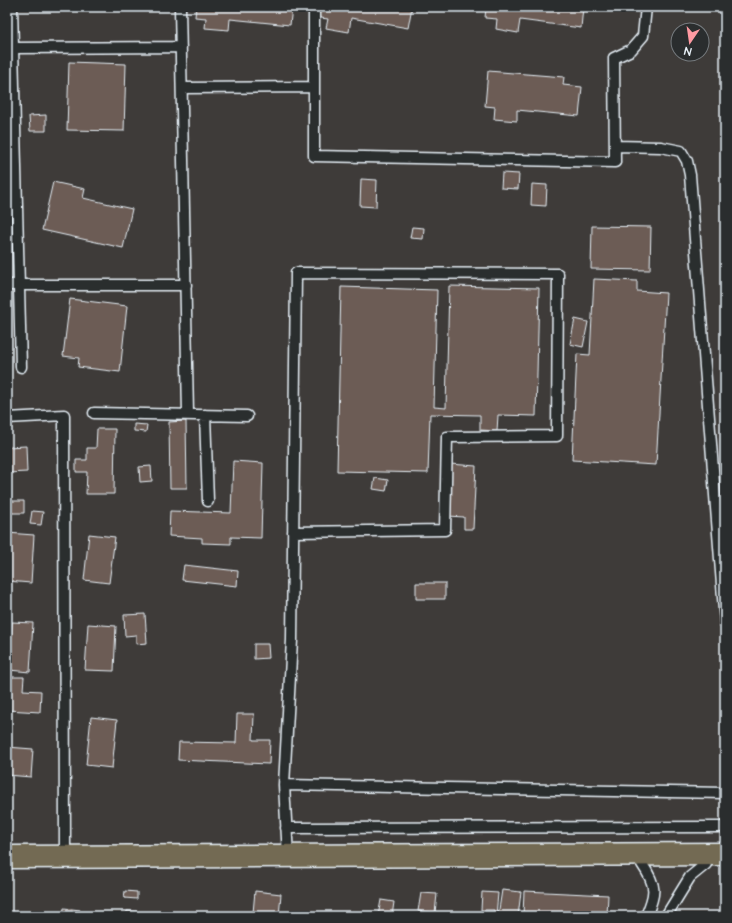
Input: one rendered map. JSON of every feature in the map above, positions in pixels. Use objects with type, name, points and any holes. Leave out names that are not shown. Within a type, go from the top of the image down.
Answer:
[{"type":"main road","points":[[7,857],[725,854]]},
{"type":"main road","points":[[7,867],[715,864]]},
{"type":"lane","points":[[12,7],[21,367]]},
{"type":"lane","points":[[180,7],[188,414]]},
{"type":"lane","points":[[314,7],[314,156],[615,162],[614,58],[631,50],[643,36],[646,7]]},
{"type":"lane","points":[[14,48],[181,47]]},
{"type":"lane","points":[[182,88],[314,86]]},
{"type":"lane","points":[[615,146],[661,147],[681,151],[687,161],[690,175],[725,624]]},
{"type":"lane","points":[[288,856],[284,785],[292,640],[293,532],[296,273],[558,274],[557,436],[447,437],[445,530],[293,532]]},
{"type":"lane","points":[[7,285],[186,286]]},
{"type":"lane","points":[[94,413],[247,416]]},
{"type":"lane","points":[[205,415],[208,501]]},
{"type":"lane","points":[[7,418],[64,416],[65,857]]},
{"type":"lane","points":[[284,785],[725,793]]},
{"type":"lane","points":[[286,828],[725,827]]},
{"type":"lane","points":[[642,864],[654,887],[653,900],[646,916]]},
{"type":"lane","points":[[666,916],[690,877],[715,864]]},
{"type":"building","points":[[196,7],[292,7],[290,25],[230,19],[229,30],[205,28],[206,18],[195,17]]},
{"type":"building","points":[[316,7],[412,7],[408,28],[351,18],[349,32],[326,28],[328,19],[314,17]]},
{"type":"building","points":[[486,7],[583,7],[581,28],[520,20],[518,33],[496,29],[497,19],[485,18]]},
{"type":"building","points":[[69,62],[126,64],[124,131],[67,130]]},
{"type":"building","points":[[488,71],[564,77],[563,85],[582,87],[579,116],[517,110],[517,121],[494,119],[495,107],[485,106]]},
{"type":"building","points":[[46,115],[46,131],[30,131],[29,116]]},
{"type":"building","points":[[502,173],[519,174],[518,189],[501,188]]},
{"type":"building","points":[[361,179],[377,180],[376,207],[360,206]]},
{"type":"building","points":[[53,182],[85,189],[83,198],[132,209],[123,248],[42,230]]},
{"type":"building","points":[[532,184],[547,185],[546,206],[531,205]]},
{"type":"building","points":[[592,226],[651,227],[650,270],[591,269]]},
{"type":"building","points":[[412,227],[424,228],[423,239],[410,238]]},
{"type":"building","points":[[594,279],[637,281],[637,291],[666,293],[656,465],[572,460],[577,354],[590,355]]},
{"type":"building","points":[[449,286],[539,288],[536,416],[498,415],[497,431],[480,430],[480,415],[430,414],[428,473],[337,471],[341,287],[437,290],[434,407],[446,408]]},
{"type":"building","points":[[70,299],[127,306],[120,372],[78,367],[79,358],[63,356]]},
{"type":"building","points":[[575,319],[588,322],[583,347],[570,344]]},
{"type":"building","points":[[186,421],[187,488],[170,488],[169,422]]},
{"type":"building","points":[[134,424],[147,425],[146,432],[134,431]]},
{"type":"building","points":[[97,429],[115,429],[114,494],[86,494],[87,472],[76,472],[76,460],[87,460],[87,448],[96,448]]},
{"type":"building","points":[[26,446],[27,472],[7,473],[7,447]]},
{"type":"building","points":[[233,461],[263,463],[261,538],[231,537],[231,544],[202,543],[202,538],[169,536],[170,511],[231,513]]},
{"type":"building","points":[[450,464],[476,466],[473,529],[464,529],[464,517],[448,516]]},
{"type":"building","points":[[151,466],[152,481],[140,482],[139,467]]},
{"type":"building","points":[[375,478],[388,480],[386,491],[373,489]]},
{"type":"building","points":[[7,501],[24,501],[24,513],[7,513]]},
{"type":"building","points":[[32,511],[43,512],[41,525],[30,524]]},
{"type":"building","points":[[7,533],[34,535],[31,583],[7,581]]},
{"type":"building","points":[[89,534],[115,537],[109,583],[84,580]]},
{"type":"building","points":[[184,565],[238,571],[237,586],[182,580]]},
{"type":"building","points":[[416,583],[445,583],[445,599],[416,599]]},
{"type":"building","points":[[145,614],[147,643],[136,644],[136,635],[125,636],[124,615]]},
{"type":"building","points":[[12,622],[33,623],[30,672],[9,670]]},
{"type":"building","points":[[88,624],[116,626],[114,671],[85,670]]},
{"type":"building","points":[[254,644],[268,644],[269,658],[254,659]]},
{"type":"building","points":[[9,677],[24,677],[23,690],[41,691],[40,712],[7,710]]},
{"type":"building","points":[[237,714],[254,714],[253,740],[270,740],[269,764],[178,760],[179,742],[236,743]]},
{"type":"building","points":[[91,717],[117,720],[112,768],[86,765]]},
{"type":"building","points":[[7,747],[33,749],[31,777],[7,775]]},
{"type":"building","points":[[502,890],[521,892],[518,916],[498,916]]},
{"type":"building","points":[[125,891],[137,892],[137,899],[124,898]]},
{"type":"building","points":[[255,891],[281,894],[279,916],[253,913]]},
{"type":"building","points":[[524,891],[608,895],[607,916],[523,916]]},
{"type":"building","points":[[482,892],[498,893],[496,916],[494,916],[494,910],[481,910]]},
{"type":"building","points":[[421,893],[437,894],[435,913],[418,911]]},
{"type":"building","points":[[381,900],[394,902],[392,916],[378,916]]},
{"type":"building","points":[[64,908],[80,910],[79,916],[63,916]]},
{"type":"building","points":[[127,911],[165,913],[165,916],[126,916]]},
{"type":"building","points":[[310,911],[314,916],[304,916]]}]
